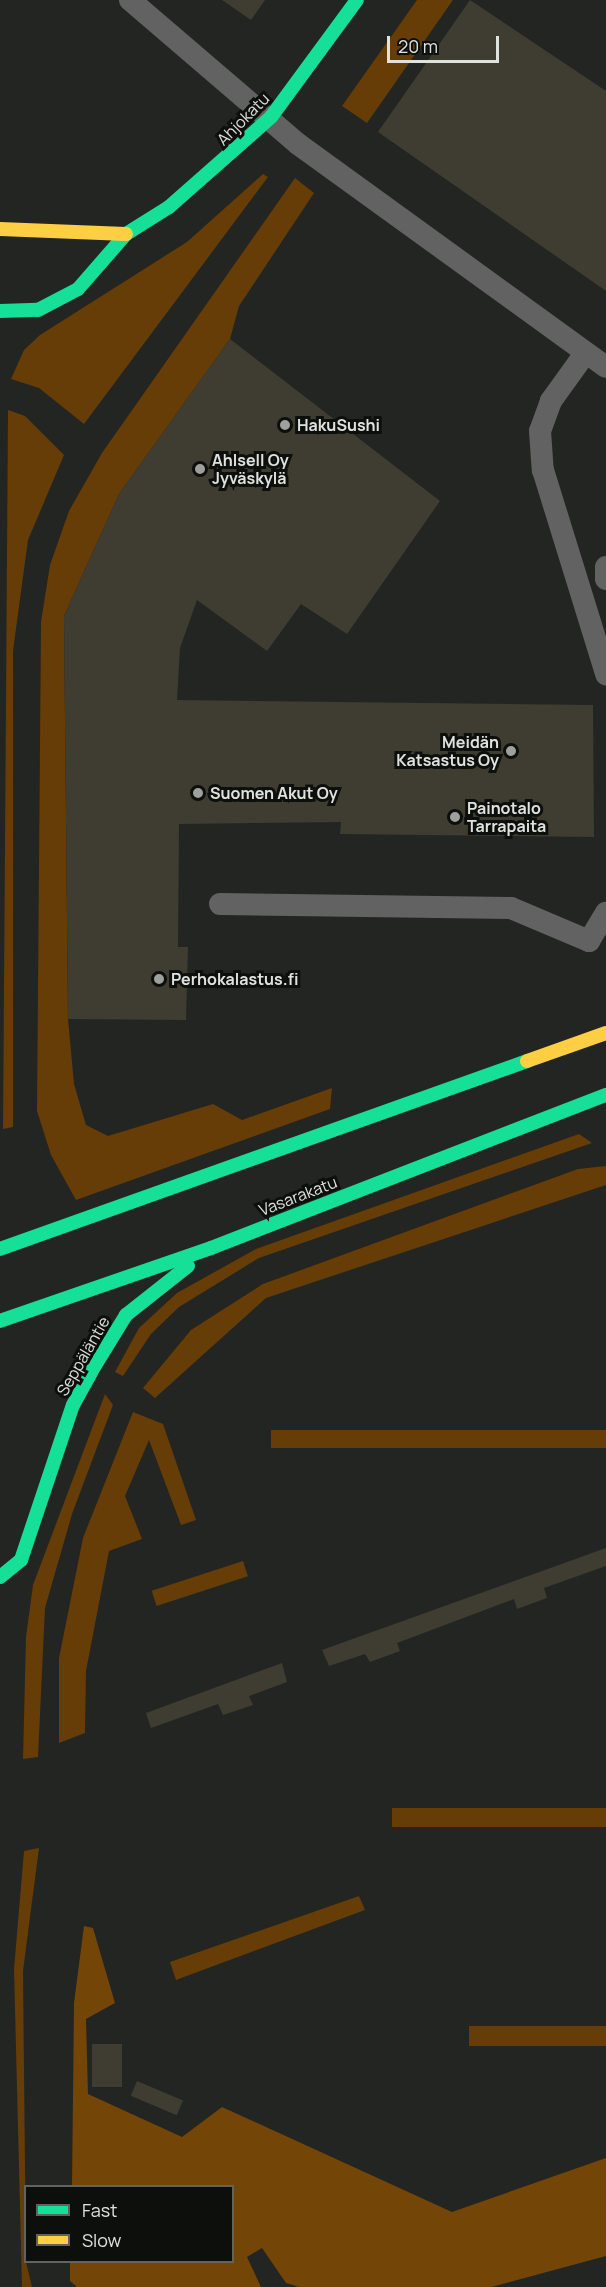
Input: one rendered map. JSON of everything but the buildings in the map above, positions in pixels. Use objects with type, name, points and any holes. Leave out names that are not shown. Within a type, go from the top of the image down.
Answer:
[{"type":"street","name":"Ahjokatu","points":[[0,311],[38,310],[78,289],[126,234],[169,207],[271,117],[357,0]]},
{"type":"street","points":[[0,229],[126,234]]},
{"type":"street","points":[[0,1249],[606,1033]]},
{"type":"street","name":"Vasarakatu","points":[[0,1321],[211,1248],[606,1095]]},
{"type":"street","name":"Seppäläntie","points":[[0,1576],[21,1560],[73,1405],[126,1315],[211,1248]]},
{"type":"lane","points":[[130,0],[271,117],[298,144],[584,355],[606,367]]},
{"type":"lane","points":[[584,355],[551,401],[540,431],[543,470],[606,674]]},
{"type":"lane","points":[[606,567],[606,579]]},
{"type":"lane","points":[[220,904],[512,908],[589,941],[606,913]]},
{"type":"shaded area","points":[[417,0],[453,0],[367,123],[342,106]]},
{"type":"shaded area","points":[[263,174],[268,177],[84,424],[39,388],[11,379],[24,350],[40,335],[187,242]]},
{"type":"shaded area","points":[[295,178],[314,193],[239,306],[230,339],[119,494],[64,616],[68,1019],[74,1084],[86,1125],[108,1136],[213,1104],[242,1120],[332,1088],[330,1109],[76,1200],[51,1155],[37,1111],[41,622],[50,565],[69,511],[102,453]]},
{"type":"shaded area","points":[[8,410],[25,416],[64,455],[28,540],[13,651],[13,1127],[3,1129]]},
{"type":"shaded area","points":[[579,1134],[592,1143],[259,1258],[179,1307],[151,1334],[123,1376],[115,1372],[139,1328],[177,1293],[256,1249]]},
{"type":"shaded area","points":[[606,1166],[606,1185],[266,1298],[155,1398],[143,1388],[191,1330],[263,1284],[578,1169]]},
{"type":"shaded area","points":[[105,1394],[113,1405],[72,1514],[45,1608],[38,1757],[23,1759],[26,1637],[33,1585]]},
{"type":"shaded area","points":[[133,1412],[163,1424],[196,1520],[181,1525],[149,1440],[125,1496],[142,1539],[109,1551],[86,1671],[85,1733],[59,1743],[59,1658],[83,1538]]},
{"type":"shaded area","points":[[271,1430],[606,1430],[606,1448],[271,1448]]},
{"type":"shaded area","points":[[243,1561],[248,1576],[157,1606],[152,1591]]},
{"type":"shaded area","points":[[392,1808],[606,1808],[606,1827],[392,1827]]},
{"type":"shaded area","points":[[39,1848],[23,1971],[24,2263],[26,2263],[32,2287],[22,2287],[14,1969],[24,1851]]},
{"type":"shaded area","points":[[359,1896],[365,1910],[176,1980],[170,1962]]},
{"type":"shaded area","points":[[84,1926],[93,1928],[115,2003],[86,2019],[88,2094],[182,2137],[222,2107],[452,2212],[606,2158],[606,2256],[491,2287],[299,2287],[286,2283],[262,2248],[247,2257],[261,2287],[77,2287],[70,2281],[70,2263],[234,2263],[234,2185],[72,2185],[74,2003]]},
{"type":"shaded area","points":[[469,2026],[606,2026],[606,2046],[469,2046]]},
{"type":"traffic: fast","points":[[0,311],[38,310],[78,289],[126,234],[169,207],[271,117],[357,0]]},
{"type":"traffic: fast","points":[[0,1249],[527,1061]]},
{"type":"traffic: fast","points":[[0,1321],[211,1248],[606,1095]]},
{"type":"traffic: fast","points":[[0,1577],[21,1560],[73,1405],[91,1372],[126,1315],[188,1266]]},
{"type":"traffic: slow","points":[[0,229],[126,234]]},
{"type":"traffic: slow","points":[[527,1061],[606,1033]]},
{"type":"place","name":"HakuSushi","points":[[285,425]]},
{"type":"place","name":"Ahlsell Oy Jyväskylä","points":[[200,469]]},
{"type":"place","name":"Meidän Katsastus Oy","points":[[511,751]]},
{"type":"place","name":"Suomen Akut Oy","points":[[198,793]]},
{"type":"place","name":"Painotalo Tarrapaita","points":[[455,817]]},
{"type":"place","name":"Perhokalastus.fi","points":[[159,979]]}]
